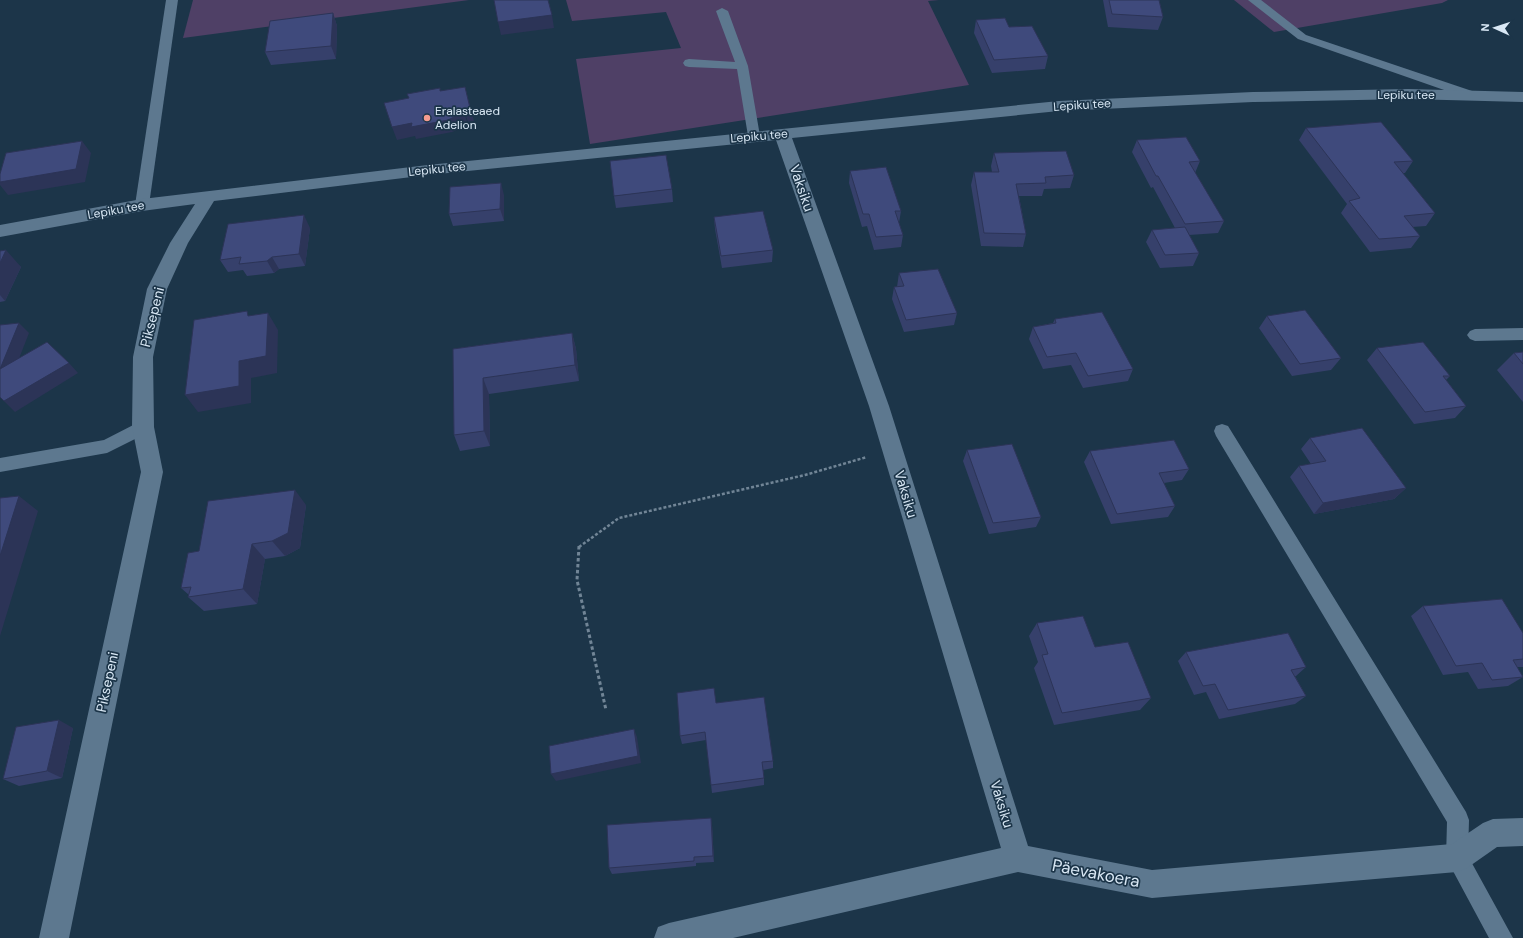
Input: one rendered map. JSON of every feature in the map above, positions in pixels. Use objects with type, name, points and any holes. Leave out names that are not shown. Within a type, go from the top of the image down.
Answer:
[{"type":"street","name":"Lepiku tee","points":[[0,231],[142,205],[421,170],[754,136],[783,135],[1066,105],[1254,97],[1408,94],[1523,97]]},
{"type":"street","name":"Vaksiku","points":[[783,135],[879,406],[1018,858]]},
{"type":"street","name":"Piksepeni","points":[[54,938],[152,472],[143,427],[143,357],[157,289],[179,243],[208,196]]},
{"type":"street","name":"Päevakoera","points":[[669,938],[1018,858],[1152,884],[1457,858],[1493,833],[1523,832]]},
{"type":"lane","points":[[142,205],[172,0]]},
{"type":"lane","points":[[1254,0],[1302,37],[1471,95]]},
{"type":"lane","points":[[722,11],[742,66],[754,136]]},
{"type":"lane","points":[[689,63],[742,66]]},
{"type":"lane","points":[[1475,335],[1523,334]]},
{"type":"lane","points":[[0,465],[107,446],[143,427]]},
{"type":"lane","points":[[1222,431],[1458,820],[1457,858],[1502,938]]},
{"type":"path","points":[[606,710],[577,580],[579,546],[619,518],[805,475],[892,449]]},
{"type":"shaded area","points":[[193,0],[469,0],[183,38]]},
{"type":"shaded area","points":[[566,0],[939,0],[928,1],[969,85],[590,144],[576,59],[681,48],[666,12],[572,21]]},
{"type":"shaded area","points":[[1234,0],[1448,0],[1442,3],[1274,32]]},
{"type":"building","points":[[494,0],[548,0],[552,15],[498,22]]},
{"type":"building","points":[[1109,0],[1159,0],[1163,17],[1112,14]]},
{"type":"building","points":[[333,13],[331,46],[265,52],[270,21]]},
{"type":"building","points":[[1005,18],[1009,27],[1032,26],[1048,56],[994,60],[976,20]]},
{"type":"building","points":[[465,87],[470,108],[464,110],[464,112],[448,120],[411,127],[412,123],[392,127],[384,103],[409,98],[407,94],[440,88],[440,91]]},
{"type":"building","points":[[1381,122],[1413,161],[1394,162],[1435,213],[1404,216],[1420,236],[1379,239],[1349,201],[1360,198],[1306,128]]},
{"type":"building","points":[[1186,137],[1200,161],[1189,162],[1224,221],[1185,224],[1158,176],[1156,176],[1137,140]]},
{"type":"building","points":[[82,141],[76,169],[0,182],[0,174],[6,153]]},
{"type":"building","points":[[1066,151],[1074,175],[1045,177],[1046,183],[1016,184],[1026,234],[984,233],[974,172],[999,172],[994,153]]},
{"type":"building","points":[[666,155],[672,189],[614,196],[610,161]]},
{"type":"building","points":[[886,167],[901,211],[895,211],[903,235],[876,237],[869,214],[863,214],[850,171]]},
{"type":"building","points":[[501,183],[500,209],[449,214],[450,187]]},
{"type":"building","points":[[763,211],[773,250],[721,256],[714,217]]},
{"type":"building","points":[[304,215],[299,254],[272,257],[267,261],[239,264],[241,257],[220,260],[228,224]]},
{"type":"building","points":[[1185,227],[1199,253],[1165,255],[1152,230]]},
{"type":"building","points":[[6,250],[0,263],[0,251]]},
{"type":"building","points":[[938,269],[957,313],[906,320],[894,287],[904,286],[899,273]]},
{"type":"building","points":[[1305,310],[1341,358],[1300,364],[1267,316]]},
{"type":"building","points":[[247,311],[248,316],[268,313],[266,356],[239,361],[239,386],[185,395],[194,320]]},
{"type":"building","points":[[1102,312],[1133,369],[1088,376],[1076,353],[1047,357],[1033,327],[1056,323],[1055,319]]},
{"type":"building","points":[[19,323],[0,369],[0,325]]},
{"type":"building","points":[[572,333],[575,365],[483,378],[484,431],[454,435],[453,349]]},
{"type":"building","points":[[47,342],[69,363],[4,401],[0,397],[0,369]]},
{"type":"building","points":[[1423,342],[1450,376],[1443,376],[1466,406],[1425,412],[1377,348]]},
{"type":"building","points":[[1523,352],[1523,364],[1514,353]]},
{"type":"building","points":[[1362,428],[1406,488],[1323,503],[1299,466],[1326,461],[1310,438]]},
{"type":"building","points":[[1174,440],[1189,469],[1159,473],[1175,506],[1117,514],[1090,451]]},
{"type":"building","points":[[1012,444],[1041,517],[993,523],[967,450]]},
{"type":"building","points":[[295,490],[288,533],[272,541],[252,544],[243,589],[188,597],[191,587],[181,588],[188,553],[199,551],[208,501]]},
{"type":"building","points":[[19,496],[0,556],[0,498]]},
{"type":"building","points":[[1502,599],[1523,633],[1523,659],[1513,660],[1523,677],[1492,680],[1482,663],[1456,666],[1423,606]]},
{"type":"building","points":[[1083,616],[1095,647],[1128,642],[1151,698],[1062,713],[1042,655],[1048,654],[1037,623]]},
{"type":"building","points":[[1288,633],[1306,667],[1291,670],[1306,696],[1228,710],[1215,684],[1203,686],[1186,652]]},
{"type":"building","points":[[714,688],[716,703],[764,697],[773,761],[762,762],[764,778],[711,785],[705,732],[680,736],[677,693]]},
{"type":"building","points":[[59,720],[47,771],[3,779],[16,727]]},
{"type":"building","points":[[634,729],[638,756],[551,774],[549,746]]},
{"type":"building","points":[[711,818],[713,856],[694,857],[694,861],[609,868],[607,825]]},
{"type":"place","name":"Eralasteaed Adelion","points":[[427,118]]}]
